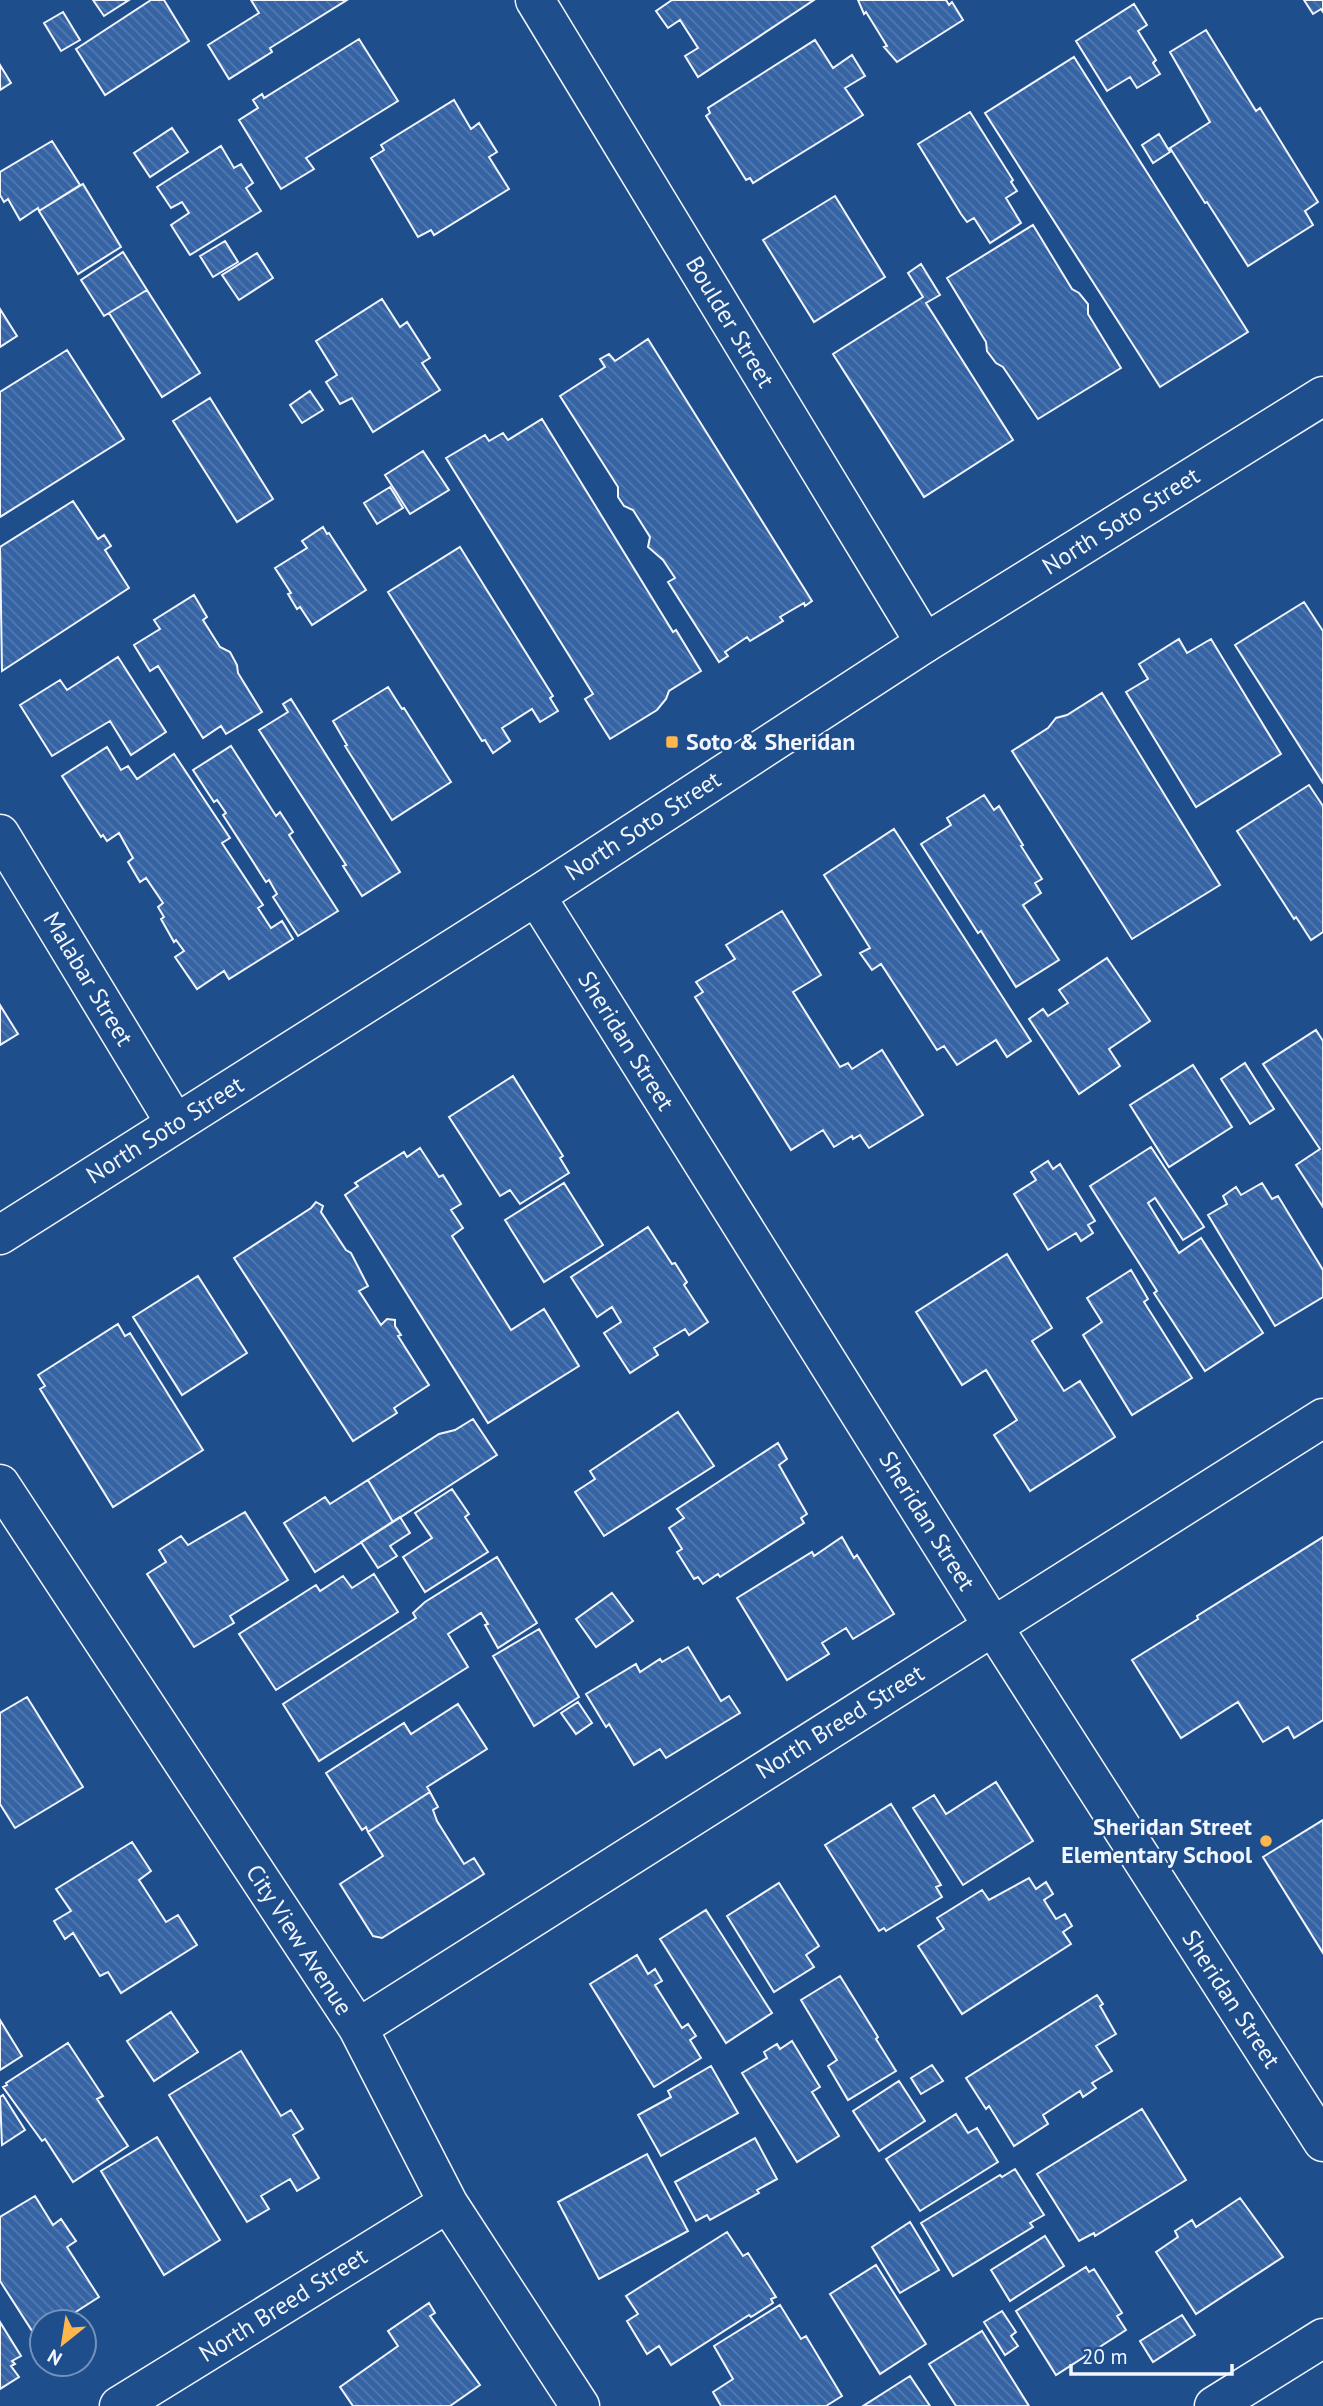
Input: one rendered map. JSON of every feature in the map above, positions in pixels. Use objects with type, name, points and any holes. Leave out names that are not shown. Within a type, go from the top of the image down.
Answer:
[{"type":"street","name":"Boulder Street","points":[[535,0],[925,643]]},
{"type":"street","name":"North Soto Street","points":[[0,1235],[536,896],[925,643],[1323,396]]},
{"type":"street","name":"Malabar Street","points":[[0,834],[175,1124]]},
{"type":"street","name":"Sheridan Street","points":[[536,896],[992,1625],[1323,2142]]},
{"type":"street","name":"North Breed Street","points":[[358,2028],[1323,1418]]},
{"type":"street","name":"City View Avenue","points":[[0,1484],[358,2028],[448,2203],[580,2406]]},
{"type":"street","name":"North Breed Street","points":[[119,2406],[448,2203]]},
{"type":"street","points":[[1214,2406],[1323,2338]]},
{"type":"building","points":[[93,0],[129,0],[104,16]]},
{"type":"building","points":[[151,0],[164,0],[189,41],[105,95],[76,49]]},
{"type":"building","points":[[251,0],[347,0],[270,48],[272,52],[229,79],[208,45],[259,13]]},
{"type":"building","points":[[672,0],[814,0],[698,77],[685,56],[698,48],[680,20],[668,28],[656,11]]},
{"type":"building","points":[[858,0],[946,0],[949,5],[952,2],[963,20],[897,62],[884,47],[887,46],[866,12],[864,14]]},
{"type":"building","points":[[1304,0],[1323,0],[1323,12],[1321,9],[1313,14]]},
{"type":"building","points":[[1134,4],[1147,25],[1138,31],[1156,60],[1153,63],[1160,74],[1137,88],[1130,77],[1107,91],[1076,41]]},
{"type":"building","points":[[63,12],[80,40],[61,51],[44,23]]},
{"type":"building","points":[[1206,30],[1256,111],[1260,108],[1318,202],[1305,211],[1313,225],[1248,266],[1170,148],[1210,122],[1170,52]]},
{"type":"building","points":[[359,39],[398,101],[306,158],[314,169],[281,189],[239,120],[258,108],[253,100],[262,94],[264,98]]},
{"type":"building","points":[[815,40],[833,68],[852,55],[865,76],[845,88],[863,115],[753,183],[750,178],[746,180],[706,116],[710,113],[708,108]]},
{"type":"building","points":[[1074,57],[1248,332],[1160,387],[985,113]]},
{"type":"building","points":[[0,65],[11,83],[0,90]]},
{"type":"building","points":[[454,100],[471,129],[479,123],[497,152],[489,157],[509,189],[434,235],[431,230],[418,237],[371,158],[384,150],[381,145]]},
{"type":"building","points":[[970,112],[1013,180],[1011,182],[1017,191],[1006,198],[1021,223],[990,243],[974,218],[967,222],[961,214],[918,144]]},
{"type":"building","points":[[172,128],[188,152],[150,177],[134,153]]},
{"type":"building","points":[[1159,134],[1170,152],[1153,163],[1142,145]]},
{"type":"building","points":[[52,141],[80,185],[20,220],[8,199],[4,202],[0,195],[0,172]]},
{"type":"building","points":[[221,146],[234,168],[241,164],[253,183],[246,188],[261,211],[190,255],[171,225],[189,213],[182,202],[171,208],[157,187]]},
{"type":"building","points":[[83,184],[121,247],[78,274],[39,211]]},
{"type":"building","points":[[835,196],[885,277],[814,322],[763,240]]},
{"type":"building","points":[[1033,225],[1072,289],[1088,304],[1088,314],[1121,368],[1038,419],[1003,367],[996,363],[987,351],[986,342],[947,278]]},
{"type":"building","points":[[225,241],[238,262],[213,277],[200,256]]},
{"type":"building","points":[[123,252],[147,290],[104,316],[81,280]]},
{"type":"building","points":[[257,253],[273,278],[239,300],[222,275]]},
{"type":"building","points":[[921,264],[940,295],[926,303],[1013,440],[924,497],[833,354],[923,297],[908,273]]},
{"type":"building","points":[[147,290],[200,373],[162,397],[109,313]]},
{"type":"building","points":[[382,299],[400,327],[407,322],[430,358],[422,363],[440,390],[373,432],[352,398],[340,404],[326,382],[337,375],[316,341]]},
{"type":"building","points":[[0,309],[17,336],[0,347]]},
{"type":"building","points":[[648,339],[812,601],[780,617],[783,621],[750,641],[747,637],[725,652],[728,656],[719,662],[668,582],[675,578],[663,560],[648,547],[650,537],[633,510],[624,506],[618,497],[618,487],[560,396],[605,367],[600,359],[609,354],[615,361]]},
{"type":"building","points":[[67,350],[124,439],[0,517],[0,392]]},
{"type":"building","points":[[310,391],[323,410],[302,423],[290,405]]},
{"type":"building","points":[[210,398],[273,499],[237,522],[173,421]]},
{"type":"building","points":[[542,419],[673,632],[676,630],[701,671],[669,691],[657,710],[610,739],[585,699],[593,694],[446,458],[485,435],[489,441],[503,433],[508,440]]},
{"type":"building","points":[[423,451],[449,490],[410,514],[385,475]]},
{"type":"building","points":[[390,487],[403,508],[377,524],[364,503]]},
{"type":"building","points":[[73,501],[98,539],[104,535],[111,546],[105,550],[129,588],[2,671],[0,547]]},
{"type":"building","points":[[323,527],[366,590],[312,625],[300,607],[297,609],[288,594],[291,593],[275,568],[307,548],[302,541]]},
{"type":"building","points":[[460,547],[553,696],[550,698],[558,711],[540,722],[532,709],[502,728],[510,741],[493,753],[485,740],[482,741],[388,592]]},
{"type":"building","points":[[194,595],[207,617],[203,620],[220,647],[230,652],[238,673],[262,712],[226,734],[221,726],[203,738],[158,666],[150,671],[134,645],[160,629],[154,620]]},
{"type":"building","points":[[1304,602],[1323,631],[1323,783],[1235,645]]},
{"type":"building","points":[[1179,639],[1187,653],[1211,639],[1281,754],[1196,807],[1126,692],[1148,679],[1139,664]]},
{"type":"building","points":[[118,657],[166,732],[131,755],[110,721],[52,756],[20,705],[60,680],[67,690]]},
{"type":"building","points":[[388,687],[451,782],[392,820],[345,746],[347,745],[333,721]]},
{"type":"building","points":[[1102,693],[1220,885],[1132,939],[1012,751],[1048,728],[1056,718],[1067,715]]},
{"type":"building","points":[[291,699],[400,872],[362,896],[343,866],[346,865],[259,730],[288,712],[283,704]]},
{"type":"building","points":[[231,746],[276,816],[280,812],[293,832],[289,835],[338,911],[298,936],[273,897],[277,894],[269,880],[266,882],[223,815],[226,813],[217,800],[214,802],[193,770]]},
{"type":"building","points":[[107,747],[121,770],[128,766],[137,779],[174,754],[230,838],[222,843],[263,905],[258,908],[271,928],[282,921],[293,939],[229,979],[224,971],[197,989],[175,957],[184,951],[176,940],[174,942],[161,919],[164,917],[158,907],[163,903],[146,878],[140,882],[128,862],[133,858],[119,833],[107,841],[103,835],[101,837],[62,776]]},
{"type":"building","points":[[1309,785],[1323,806],[1323,932],[1311,940],[1296,917],[1294,919],[1237,831]]},
{"type":"building","points":[[984,795],[994,810],[999,806],[1042,879],[1035,883],[1041,893],[1023,905],[1059,960],[1016,987],[921,844],[951,825],[947,818]]},
{"type":"building","points":[[894,829],[1031,1041],[1007,1057],[996,1040],[957,1065],[944,1046],[937,1050],[881,964],[872,970],[860,953],[870,948],[824,875]]},
{"type":"building","points":[[782,911],[821,975],[793,992],[840,1067],[848,1063],[852,1069],[882,1050],[923,1115],[869,1148],[860,1135],[853,1139],[852,1136],[834,1147],[823,1130],[791,1150],[695,997],[703,992],[696,982],[735,959],[726,945]]},
{"type":"building","points":[[1107,958],[1150,1021],[1109,1049],[1120,1066],[1079,1094],[1029,1019],[1043,1009],[1048,1016],[1068,1003],[1059,990]]},
{"type":"building","points":[[0,1005],[18,1034],[0,1045]]},
{"type":"building","points":[[1316,1030],[1323,1041],[1323,1207],[1296,1165],[1320,1149],[1263,1064]]},
{"type":"building","points":[[1245,1063],[1274,1109],[1250,1124],[1221,1079]]},
{"type":"building","points":[[1193,1065],[1232,1127],[1169,1167],[1130,1105]]},
{"type":"building","points":[[513,1076],[563,1156],[560,1158],[569,1173],[520,1204],[510,1190],[500,1196],[449,1117]]},
{"type":"building","points":[[1151,1147],[1204,1227],[1183,1240],[1155,1198],[1148,1203],[1179,1253],[1201,1238],[1263,1333],[1205,1371],[1154,1293],[1157,1291],[1090,1186]]},
{"type":"building","points":[[420,1148],[439,1177],[443,1175],[461,1204],[451,1210],[463,1228],[452,1236],[511,1330],[544,1309],[579,1366],[488,1423],[345,1195],[358,1186],[355,1183],[404,1152],[407,1157]]},
{"type":"building","points":[[1048,1161],[1053,1169],[1060,1164],[1095,1221],[1088,1225],[1093,1233],[1081,1241],[1076,1233],[1048,1250],[1014,1194],[1036,1180],[1031,1172]]},
{"type":"building","points":[[564,1183],[603,1245],[544,1282],[505,1220]]},
{"type":"building","points":[[1262,1183],[1272,1199],[1278,1196],[1323,1270],[1323,1297],[1275,1326],[1208,1215],[1227,1204],[1223,1196],[1236,1187],[1241,1195]]},
{"type":"building","points":[[316,1202],[323,1206],[321,1212],[346,1250],[351,1253],[368,1286],[359,1291],[381,1325],[387,1319],[395,1320],[395,1326],[401,1335],[398,1336],[429,1385],[394,1408],[397,1413],[353,1441],[234,1258],[311,1208]]},
{"type":"building","points":[[648,1227],[687,1282],[684,1285],[708,1322],[689,1335],[685,1329],[654,1348],[658,1355],[630,1373],[604,1333],[621,1322],[612,1307],[597,1317],[571,1277]]},
{"type":"building","points":[[1007,1254],[1052,1328],[1032,1341],[1064,1391],[1080,1381],[1115,1437],[1030,1491],[994,1435],[1017,1420],[986,1370],[962,1385],[916,1312]]},
{"type":"building","points":[[1131,1270],[1148,1299],[1144,1302],[1192,1378],[1132,1415],[1083,1335],[1102,1322],[1087,1298]]},
{"type":"building","points":[[198,1276],[247,1353],[182,1395],[133,1317]]},
{"type":"building","points":[[118,1324],[125,1336],[130,1333],[203,1450],[113,1507],[40,1389],[45,1386],[38,1375]]},
{"type":"building","points":[[678,1412],[714,1466],[604,1536],[575,1492],[595,1479],[590,1471]]},
{"type":"building","points":[[473,1419],[497,1455],[393,1522],[368,1480],[439,1434],[455,1430]]},
{"type":"building","points":[[778,1443],[787,1459],[779,1465],[807,1514],[801,1518],[804,1523],[720,1577],[718,1574],[703,1584],[698,1577],[694,1579],[677,1552],[682,1549],[669,1528],[684,1518],[677,1509]]},
{"type":"building","points":[[368,1480],[393,1522],[315,1572],[284,1523],[325,1497],[330,1504]]},
{"type":"building","points":[[452,1489],[469,1514],[465,1517],[488,1552],[425,1592],[403,1557],[432,1538],[415,1513]]},
{"type":"building","points":[[245,1512],[288,1580],[230,1616],[234,1623],[194,1647],[147,1574],[166,1562],[159,1550],[181,1536],[188,1545]]},
{"type":"building","points":[[400,1517],[410,1533],[390,1546],[397,1556],[378,1568],[361,1542]]},
{"type":"building","points":[[842,1537],[854,1558],[857,1555],[894,1614],[853,1639],[846,1628],[822,1643],[829,1654],[787,1680],[737,1598],[812,1552],[814,1556]]},
{"type":"building","points":[[1323,1537],[1323,1720],[1294,1738],[1288,1727],[1263,1742],[1238,1702],[1181,1738],[1132,1660]]},
{"type":"building","points":[[497,1557],[537,1623],[498,1648],[481,1613],[448,1634],[468,1667],[319,1761],[283,1704],[416,1618],[413,1613],[425,1602]]},
{"type":"building","points":[[374,1574],[398,1612],[276,1690],[239,1634],[316,1585],[320,1591],[343,1576],[352,1588]]},
{"type":"building","points":[[612,1593],[633,1621],[596,1647],[576,1619]]},
{"type":"building","points":[[539,1629],[579,1697],[534,1726],[493,1656]]},
{"type":"building","points":[[688,1647],[721,1701],[729,1696],[740,1713],[666,1758],[660,1749],[634,1765],[609,1724],[606,1727],[586,1694],[636,1664],[640,1672],[660,1659],[662,1662]]},
{"type":"building","points":[[27,1697],[83,1787],[15,1828],[0,1804],[0,1713]]},
{"type":"building","points":[[578,1702],[592,1723],[576,1734],[561,1713]]},
{"type":"building","points":[[458,1704],[487,1749],[427,1787],[430,1792],[368,1832],[366,1827],[362,1830],[326,1773],[404,1723],[411,1734]]},
{"type":"building","points":[[996,1782],[1033,1841],[963,1885],[913,1808],[934,1795],[946,1814]]},
{"type":"building","points":[[430,1792],[438,1807],[433,1810],[437,1821],[464,1864],[474,1858],[484,1874],[382,1938],[373,1936],[340,1884],[383,1856],[368,1832]]},
{"type":"building","points":[[891,1804],[941,1885],[936,1887],[942,1897],[886,1931],[884,1928],[879,1931],[825,1845]]},
{"type":"building","points":[[1323,1820],[1323,1953],[1263,1857]]},
{"type":"building","points":[[132,1842],[151,1871],[139,1880],[166,1922],[178,1915],[197,1945],[121,1993],[108,1972],[100,1976],[73,1933],[65,1939],[54,1921],[71,1911],[56,1889]]},
{"type":"building","points":[[1029,1878],[1036,1889],[1046,1882],[1053,1894],[1044,1900],[1056,1919],[1065,1914],[1072,1926],[1063,1932],[1071,1944],[962,2014],[918,1946],[944,1929],[937,1918],[982,1890],[989,1900]]},
{"type":"building","points":[[779,1883],[819,1946],[806,1955],[814,1967],[774,1992],[727,1916]]},
{"type":"building","points":[[706,1910],[772,2013],[726,2043],[660,1939]]},
{"type":"building","points":[[637,1955],[648,1974],[655,1969],[662,1981],[655,1985],[682,2028],[688,2024],[696,2036],[690,2040],[701,2058],[654,2087],[590,1984]]},
{"type":"building","points":[[840,1976],[896,2071],[848,2100],[828,2066],[837,2060],[801,2000]]},
{"type":"building","points":[[1097,1995],[1103,2004],[1100,2006],[1116,2034],[1096,2046],[1112,2071],[1092,2083],[1096,2088],[1083,2097],[1080,2091],[1043,2115],[1048,2124],[1014,2146],[989,2106],[986,2109],[966,2078]]},
{"type":"building","points":[[171,2012],[198,2052],[154,2081],[127,2041]]},
{"type":"building","points":[[0,2020],[22,2056],[0,2070]]},
{"type":"building","points":[[792,2041],[820,2087],[812,2092],[839,2136],[797,2162],[742,2073],[767,2058],[764,2052],[777,2044],[780,2049]]},
{"type":"building","points":[[68,2043],[103,2096],[97,2099],[128,2146],[73,2182],[45,2139],[42,2141],[3,2087]]},
{"type":"building","points":[[241,2051],[281,2116],[291,2110],[303,2129],[293,2135],[319,2178],[297,2191],[290,2179],[261,2196],[269,2209],[247,2222],[169,2095]]},
{"type":"building","points":[[932,2065],[943,2081],[921,2094],[911,2078]]},
{"type":"building","points":[[711,2066],[738,2113],[661,2156],[638,2115],[671,2097],[668,2091]]},
{"type":"building","points":[[899,2081],[925,2121],[879,2151],[853,2111]]},
{"type":"building","points":[[3,2095],[25,2130],[2,2145],[0,2097]]},
{"type":"building","points":[[1142,2109],[1186,2180],[1095,2236],[1094,2233],[1079,2241],[1037,2174]]},
{"type":"building","points":[[956,2114],[968,2133],[977,2128],[998,2162],[920,2211],[886,2159]]},
{"type":"building","points":[[157,2137],[220,2240],[164,2275],[101,2171]]},
{"type":"building","points":[[755,2138],[777,2179],[757,2190],[759,2193],[710,2220],[707,2215],[696,2221],[675,2182]]},
{"type":"building","points":[[647,2154],[688,2231],[599,2279],[558,2202]]},
{"type":"building","points":[[1015,2169],[1044,2215],[1030,2223],[1033,2227],[953,2276],[921,2223],[1000,2175],[1002,2177]]},
{"type":"building","points":[[35,2196],[53,2225],[61,2219],[76,2241],[67,2247],[99,2297],[82,2308],[28,2308],[28,2325],[0,2281],[0,2217]]},
{"type":"building","points":[[1240,2198],[1283,2257],[1196,2314],[1156,2252],[1178,2237],[1175,2231],[1192,2220],[1196,2227]]},
{"type":"building","points":[[910,2222],[939,2270],[900,2293],[872,2247]]},
{"type":"building","points":[[727,2232],[743,2256],[748,2253],[776,2297],[771,2299],[773,2303],[751,2317],[749,2315],[671,2365],[659,2346],[647,2354],[627,2321],[638,2314],[626,2296]]},
{"type":"building","points":[[1045,2236],[1064,2266],[1010,2301],[991,2270]]},
{"type":"building","points":[[876,2265],[926,2344],[880,2374],[830,2294]]},
{"type":"building","points":[[1086,2267],[1089,2272],[1094,2269],[1122,2313],[1117,2316],[1126,2330],[1056,2375],[1016,2311]]},
{"type":"building","points":[[429,2303],[435,2313],[430,2316],[480,2385],[450,2406],[353,2406],[340,2387],[398,2346],[388,2331]]},
{"type":"building","points":[[780,2305],[801,2339],[806,2336],[842,2396],[826,2406],[721,2406],[713,2392],[733,2379],[714,2346]]},
{"type":"building","points":[[1002,2311],[1016,2332],[1011,2336],[1018,2346],[1005,2355],[984,2322]]},
{"type":"building","points":[[1182,2315],[1195,2335],[1153,2362],[1140,2341]]},
{"type":"building","points":[[0,2322],[21,2356],[12,2361],[15,2364],[11,2366],[19,2377],[0,2389]]},
{"type":"building","points":[[982,2331],[1029,2406],[956,2406],[929,2364]]},
{"type":"building","points":[[910,2376],[930,2406],[863,2406]]},
{"type":"place","name":"Soto & Sheridan","points":[[672,742]]},
{"type":"place","name":"Sheridan Street Elementary School","points":[[1266,1841]]}]
